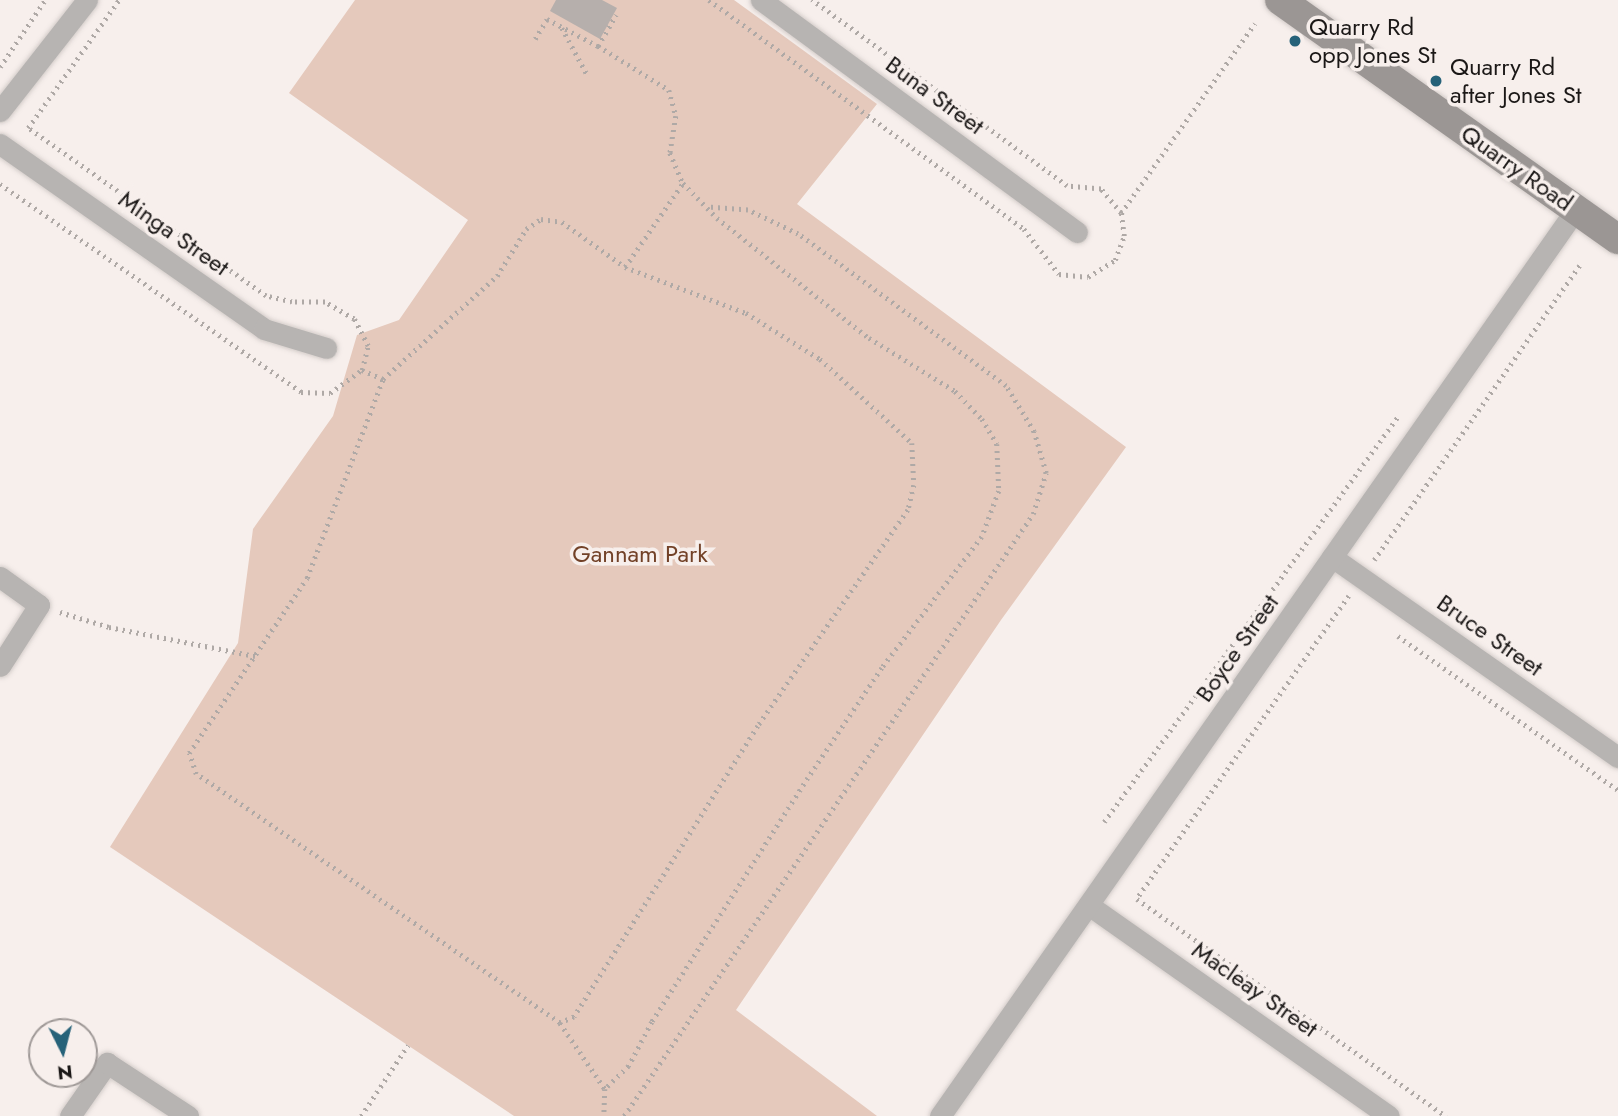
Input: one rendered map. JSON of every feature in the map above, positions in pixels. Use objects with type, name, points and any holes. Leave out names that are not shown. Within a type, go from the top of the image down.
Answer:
[{"type":"street","points":[[0,111],[87,0]]},
{"type":"street","name":"Buna Street","points":[[761,0],[1077,232]]},
{"type":"street","name":"Quarry Road","points":[[1298,5],[1618,239]]},
{"type":"street","name":"Minga Street","points":[[0,144],[264,329],[326,348]]},
{"type":"street","name":"Boyce Street","points":[[940,1116],[1090,906],[1576,209]]},
{"type":"street","name":"Bruce Street","points":[[1332,557],[1618,757]]},
{"type":"street","points":[[0,577],[40,606],[0,666]]},
{"type":"street","name":"Macleay Street","points":[[1090,906],[1390,1116]]},
{"type":"street","points":[[70,1116],[107,1063],[188,1116]]},
{"type":"path","points":[[0,67],[45,0]]},
{"type":"path","points":[[28,128],[119,0]]},
{"type":"path","points":[[598,46],[616,15]]},
{"type":"path","points":[[535,39],[547,19],[598,46],[669,90],[676,116],[670,153],[683,183],[707,207],[869,338],[955,391],[982,419],[997,444],[999,491],[982,537],[882,668],[807,778],[652,1022],[629,1066],[605,1089]]},
{"type":"path","points":[[1121,213],[1255,23]]},
{"type":"path","points":[[562,27],[588,76]]},
{"type":"path","points":[[625,267],[683,183]]},
{"type":"path","points":[[624,1116],[1033,514],[1046,473],[1034,432],[1006,386],[798,234],[748,210],[707,207]]},
{"type":"path","points":[[560,1023],[574,1017],[758,726],[908,510],[914,485],[912,443],[820,359],[746,313],[625,267],[562,222],[541,219],[526,229],[497,276],[383,379],[307,578],[189,754],[196,774],[560,1023],[605,1089],[604,1116]]},
{"type":"path","points":[[362,370],[383,379]]},
{"type":"path","points":[[1104,822],[1404,409]]},
{"type":"path","points":[[1346,599],[1358,607]]},
{"type":"path","points":[[40,606],[109,627],[255,656]]},
{"type":"path","points":[[1392,631],[1618,790]]},
{"type":"path","points":[[1137,899],[1446,1116]]},
{"type":"path","points":[[361,1116],[408,1045]]},
{"type":"green space","name":"Gannam Park","points":[[355,0],[734,0],[877,104],[797,204],[1126,447],[1001,620],[736,1010],[877,1116],[514,1116],[110,847],[238,643],[253,529],[333,416],[357,335],[399,320],[468,220],[289,93]]},
{"type":"building","points":[[556,0],[602,0],[617,8],[600,39],[550,11]]},
{"type":"place","name":"Quarry Rd opp Jones St","points":[[1295,41]]},
{"type":"place","name":"Quarry Rd after Jones St","points":[[1436,81]]}]
